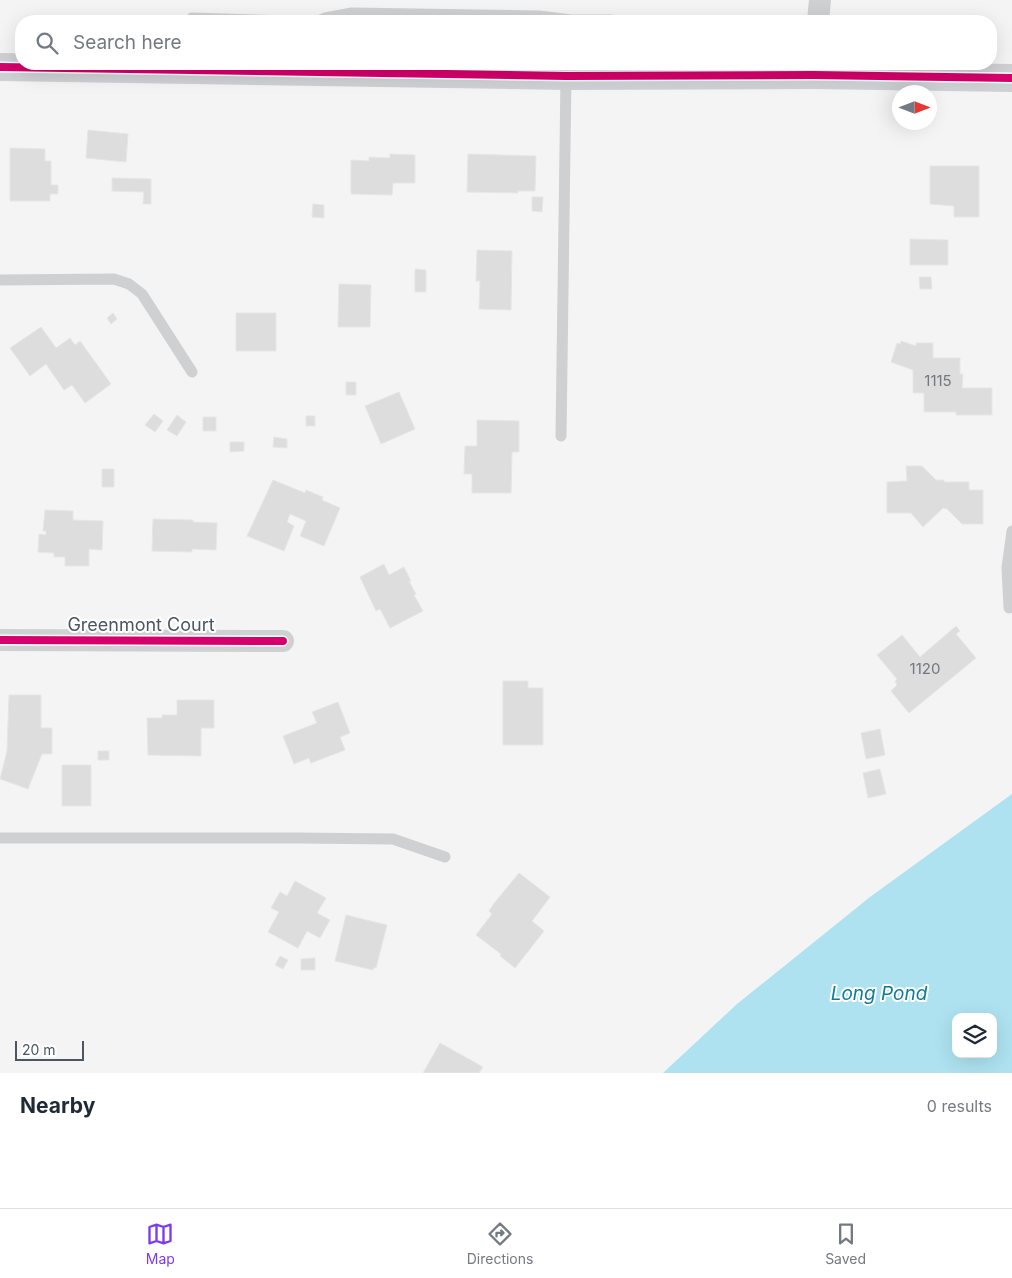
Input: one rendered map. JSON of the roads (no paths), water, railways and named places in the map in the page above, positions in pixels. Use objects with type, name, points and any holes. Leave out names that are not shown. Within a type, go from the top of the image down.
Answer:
[{"type":"street","points":[[819,15],[820,0]]},
{"type":"street","points":[[0,67],[15,67]]},
{"type":"street","points":[[372,70],[566,76],[814,70],[1012,78]]},
{"type":"street","name":"Greenmont Court","points":[[0,640],[283,641]]},
{"type":"lane","points":[[341,15],[352,13],[477,15]]},
{"type":"lane","points":[[561,436],[566,76]]},
{"type":"lane","points":[[0,280],[114,279],[129,284],[142,294],[192,372]]},
{"type":"lane","points":[[1009,608],[1007,568],[1012,531]]},
{"type":"lane","points":[[0,838],[298,838],[393,840],[445,856]]},
{"type":"water","name":"Long Pond","points":[[1012,794],[1012,1073],[663,1073],[737,1004],[870,897]]}]
